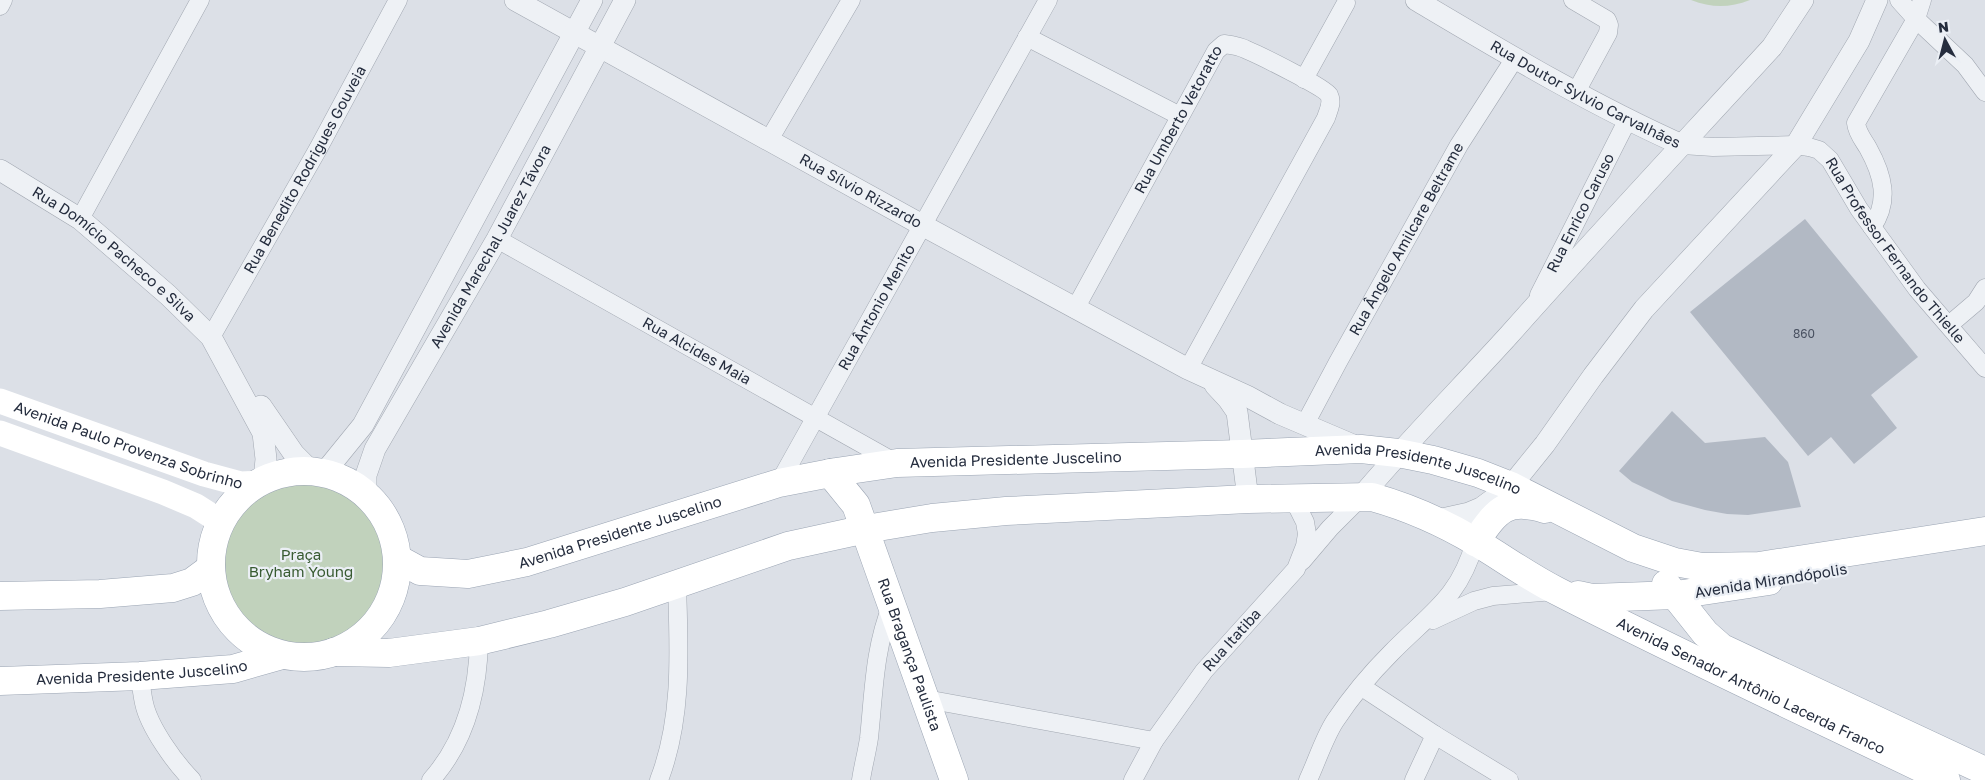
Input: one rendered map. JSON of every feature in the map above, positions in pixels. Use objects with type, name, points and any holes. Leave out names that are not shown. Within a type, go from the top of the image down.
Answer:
[{"type":"main road","name":"Avenida Paulo Provenza Sobrinho","points":[[0,401],[204,474],[241,484],[262,482]]},
{"type":"main road","name":"Avenida Paulo Provenza Sobrinho","points":[[0,433],[163,492],[196,506],[221,522]]},
{"type":"main road","name":"Avenida Presidente Juscelino","points":[[398,559],[420,571],[468,574],[527,562],[779,483],[897,463],[1242,450],[1361,449],[1398,453],[1433,460],[1478,473],[1511,486],[1641,556]]},
{"type":"main road","points":[[334,652],[362,637],[384,614],[394,587],[398,559],[387,520],[366,494],[347,481],[318,472],[262,482],[237,500],[221,522],[213,544],[211,568],[215,592],[225,614],[240,632],[253,642],[282,655],[300,657],[334,652],[389,653],[479,641],[549,624],[677,585],[788,546],[932,518],[1006,511],[1248,499],[1372,497],[1428,518],[1486,548],[1556,591]]},
{"type":"main road","name":"Rua Bragança Paulista","points":[[830,473],[856,505],[954,780]]},
{"type":"main road","points":[[1486,548],[1491,519],[1506,507],[1516,504],[1528,504],[1568,516]]},
{"type":"main road","name":"Avenida Mirandópolis","points":[[1641,556],[1702,567],[1742,567],[1985,531]]},
{"type":"main road","name":"Avenida Mirandópolis","points":[[1556,591],[1592,598],[1676,595],[1985,548]]},
{"type":"main road","points":[[1592,598],[1635,587],[1645,582],[1650,574],[1641,556]]},
{"type":"main road","name":"Avenida Senador Antônio Lacerda Franco","points":[[1641,556],[1676,595],[1705,633],[1722,648],[1974,772]]},
{"type":"main road","points":[[0,596],[100,594],[174,588],[192,582],[211,568]]},
{"type":"main road","points":[[1705,633],[1714,589]]},
{"type":"main road","name":"Avenida Senador Antônio Lacerda Franco","points":[[1556,591],[1946,780]]},
{"type":"main road","name":"Avenida Presidente Juscelino","points":[[0,681],[140,676],[233,669],[282,655]]},
{"type":"street","points":[[0,6],[3,0]]},
{"type":"street","points":[[80,219],[200,0]]},
{"type":"street","name":"Rua Benedito Rodrigues Gouveia","points":[[215,344],[398,0]]},
{"type":"street","name":"Rua Sílvio Rizzardo","points":[[515,0],[1075,309],[1188,369],[1361,449]]},
{"type":"street","name":"Avenida Marechal Juarez Távora","points":[[318,472],[363,425],[592,0]]},
{"type":"street","name":"Avenida Marechal Juarez Távora","points":[[366,494],[366,475],[375,449],[497,239],[625,0]]},
{"type":"street","points":[[769,140],[851,0]]},
{"type":"street","name":"Rua Ântonio Menito","points":[[779,483],[1048,0]]},
{"type":"street","points":[[1573,0],[1607,20],[1609,25],[1608,33],[1576,92]]},
{"type":"street","points":[[1296,569],[1330,528],[1361,497],[1398,453],[1473,374],[1533,305],[1772,47],[1803,0]]},
{"type":"street","points":[[1428,518],[1462,515],[1481,508],[1511,486],[1545,444],[1644,309],[1796,145],[1860,40],[1877,0]]},
{"type":"street","points":[[1899,0],[1916,19],[1965,65],[1985,92]]},
{"type":"street","points":[[1872,227],[1881,212],[1883,188],[1876,161],[1858,131],[1856,123],[1916,19],[1922,0]]},
{"type":"street","name":"Rua Doutor Sylvio Carvalhães","points":[[1418,1],[1576,92],[1682,145],[1714,147],[1796,145]]},
{"type":"street","points":[[1304,79],[1346,3]]},
{"type":"street","points":[[1027,36],[1180,116]]},
{"type":"street","name":"Rua Umberto Vetoratto","points":[[1075,309],[1216,51],[1224,44],[1247,50],[1304,79],[1329,96],[1331,104],[1326,118],[1188,369]]},
{"type":"street","name":"Rua Ângelo Amilcare Beltrame","points":[[1297,421],[1338,362],[1459,145],[1515,58]]},
{"type":"street","name":"Rua Enrico Caruso","points":[[1533,305],[1628,119]]},
{"type":"street","name":"Rua Professor Fernando Thielle","points":[[1796,145],[1819,150],[1830,160],[1859,210],[1917,289],[1950,325],[1985,368]]},
{"type":"street","name":"Rua Domício Pacheco e Silva","points":[[0,170],[80,219],[160,289],[215,344],[300,461],[318,472]]},
{"type":"street","name":"Rua Alcides Maia","points":[[497,239],[897,463]]},
{"type":"street","points":[[1950,325],[1976,302],[1985,288]]},
{"type":"street","name":"Rua Domício Pacheco e Silva","points":[[215,344],[263,433],[266,459],[262,482]]},
{"type":"street","name":"Rua Sílvio Rizzardo","points":[[1208,378],[1237,412],[1248,499]]},
{"type":"street","points":[[1242,450],[1244,429],[1247,421],[1254,417],[1297,421]]},
{"type":"street","name":"Rua Itatiba","points":[[1133,780],[1154,741],[1204,671],[1296,569],[1305,546],[1307,534],[1306,522],[1293,498]]},
{"type":"street","points":[[1308,780],[1334,722],[1391,653],[1423,624],[1457,586],[1469,562],[1486,548]]},
{"type":"street","points":[[659,780],[667,759],[677,703],[677,585]]},
{"type":"street","points":[[1423,624],[1474,601],[1493,596],[1556,591]]},
{"type":"street","points":[[861,780],[869,740],[873,685],[880,640],[892,604]]},
{"type":"street","points":[[431,780],[443,767],[460,736],[473,700],[478,668],[479,641]]},
{"type":"street","points":[[140,676],[144,705],[180,768],[192,780]]},
{"type":"street","points":[[1362,687],[1435,735],[1509,780]]},
{"type":"street","points":[[926,699],[1154,741]]},
{"type":"street","points":[[1414,780],[1435,735]]},
{"type":"green space","points":[[1691,0],[1750,0],[1720,6]]},
{"type":"green space","name":"Praça Bryham Young","points":[[294,480],[310,480],[342,490],[367,511],[380,532],[386,564],[380,596],[372,611],[355,629],[334,642],[310,648],[294,648],[270,642],[255,634],[232,611],[224,596],[218,572],[218,556],[224,532],[232,517],[255,494],[270,486]]},
{"type":"building","points":[[1805,219],[1918,357],[1871,395],[1897,428],[1854,464],[1831,437],[1808,456],[1690,312]]},
{"type":"building","points":[[1672,411],[1705,443],[1765,437],[1788,462],[1801,507],[1748,515],[1727,514],[1672,501],[1632,482],[1619,471]]}]
